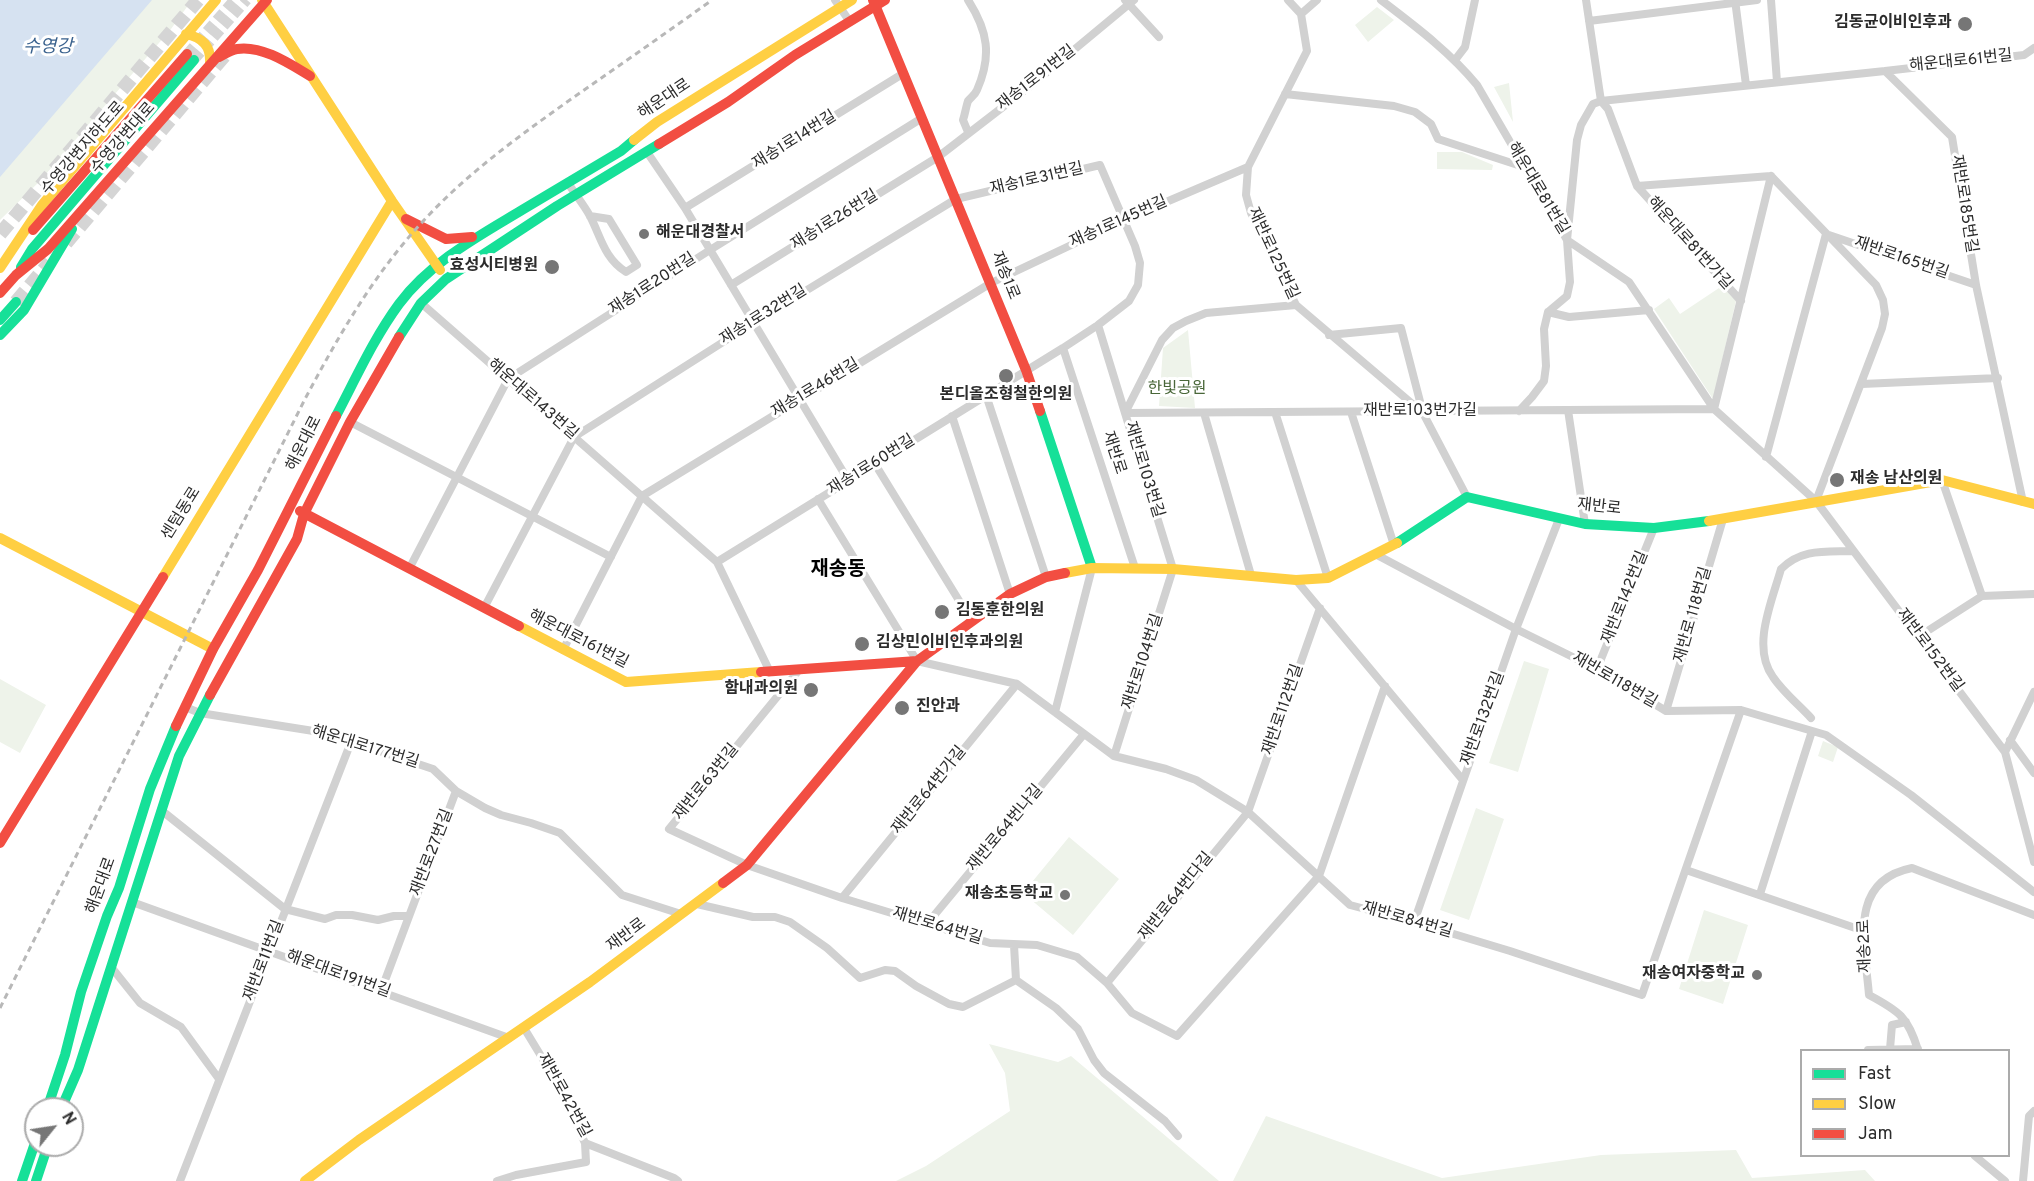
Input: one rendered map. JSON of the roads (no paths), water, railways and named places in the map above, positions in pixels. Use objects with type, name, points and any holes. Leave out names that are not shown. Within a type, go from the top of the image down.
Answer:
[{"type":"main road","name":"수영강변대로","points":[[2,267],[42,205],[216,0]]},
{"type":"main road","name":"해운대로","points":[[50,1097],[65,1055],[81,992],[168,742],[213,649],[258,570],[384,326],[416,284],[437,265],[476,237],[621,151],[657,122],[838,4],[852,0]]},
{"type":"main road","name":"수영강변대로","points":[[0,293],[16,275],[48,249],[265,1]]},
{"type":"main road","points":[[265,1],[392,201],[446,279]]},
{"type":"main road","name":"해운대로","points":[[66,1097],[78,1070],[112,968],[118,941],[179,756],[200,712],[297,539],[304,514],[350,422],[421,303],[446,279],[575,195],[729,102],[795,55],[878,2]]},
{"type":"main road","name":"재송1로","points":[[878,2],[904,74],[1026,370],[1092,568]]},
{"type":"main road","points":[[186,34],[198,36],[206,42],[211,61],[237,49],[262,53],[284,61],[312,77]]},
{"type":"main road","name":"수영강변지하도로","points":[[2,267],[191,57],[32,249],[16,275]]},
{"type":"main road","name":"센텀동로","points":[[0,843],[392,201]]},
{"type":"main road","points":[[0,335],[24,310],[84,207]]},
{"type":"main road","points":[[404,218],[446,239],[476,237]]},
{"type":"main road","points":[[0,320],[16,302]]},
{"type":"main road","name":"재반로","points":[[305,1181],[359,1140],[590,982],[747,865],[916,661],[1010,594],[1046,577],[1092,568],[1135,568],[1173,569],[1296,580],[1328,578],[1377,555],[1467,497],[1585,524],[1654,528],[1723,519],[1942,480],[2029,503]]},
{"type":"main road","name":"해운대로161번길","points":[[291,507],[626,682],[916,661]]},
{"type":"main road","points":[[0,538],[213,649]]},
{"type":"main road","points":[[22,1181],[30,1157]]},
{"type":"main road","points":[[36,1181],[44,1157]]},
{"type":"street","points":[[968,0],[978,15],[987,42],[986,62],[976,94],[969,98],[963,120],[968,132]]},
{"type":"street","points":[[1288,0],[1301,14],[1317,0]]},
{"type":"street","name":"해운대로81번길","points":[[1381,0],[1455,60],[1477,85],[1567,240],[1629,282],[1714,409],[1816,501]]},
{"type":"street","points":[[1455,60],[1465,47],[1475,0]]},
{"type":"street","name":"해운대로81번가길","points":[[1586,0],[1601,101],[1608,109],[1637,186],[1741,301]]},
{"type":"street","points":[[1589,21],[1756,0]]},
{"type":"street","points":[[1771,0],[1777,82]]},
{"type":"street","points":[[1735,1],[1746,86]]},
{"type":"street","points":[[1129,2],[1159,37]]},
{"type":"street","name":"재송1로91번길","points":[[938,157],[1034,83],[1129,2]]},
{"type":"street","points":[[838,4],[850,22]]},
{"type":"street","name":"재반로125번길","points":[[1301,14],[1307,51],[1248,167],[1246,195],[1251,213],[1296,305],[1423,412],[1467,497]]},
{"type":"street","name":"해운대로61번길","points":[[1885,71],[2024,55],[2034,48]]},
{"type":"street","points":[[1519,411],[1544,381],[1546,366],[1544,329],[1548,312],[1567,296],[1570,282],[1567,240],[1577,140],[1581,125],[1593,104],[1601,101],[1885,71]]},
{"type":"street","name":"재반로185번길","points":[[1885,71],[1952,137],[1976,285],[2029,503]]},
{"type":"street","name":"재송1로14번길","points":[[685,208],[904,74]]},
{"type":"street","points":[[1285,94],[1383,105],[1415,112],[1431,124],[1438,139],[1524,168]]},
{"type":"street","name":"재송1로20번길","points":[[508,379],[710,249],[922,118]]},
{"type":"street","points":[[647,152],[685,208],[848,480]]},
{"type":"street","name":"재송1로26번길","points":[[731,285],[938,157]]},
{"type":"street","name":"재송1로31번길","points":[[956,199],[1100,165],[1124,220],[1140,263],[1138,285],[1129,301],[1098,325],[1026,370]]},
{"type":"street","name":"재송1로145번길","points":[[991,283],[1124,220],[1248,167]]},
{"type":"street","points":[[1771,176],[1876,285],[1883,300],[1885,314],[1862,384],[1816,501]]},
{"type":"street","name":"해운대로81번가길","points":[[1637,186],[1771,176],[1714,409]]},
{"type":"street","points":[[568,183],[590,216],[597,236],[616,266],[626,272],[638,265],[609,219],[590,216]]},
{"type":"street","name":"재송1로32번길","points":[[574,437],[753,322],[956,199]]},
{"type":"street","points":[[1766,457],[1826,234]]},
{"type":"street","name":"재반로165번길","points":[[1826,234],[1976,285]]},
{"type":"street","name":"재송1로46번길","points":[[642,496],[991,283]]},
{"type":"street","name":"해운대로143번길","points":[[421,303],[717,562],[770,672]]},
{"type":"street","name":"재반로103번길","points":[[1173,569],[1125,413],[1162,340],[1173,328],[1206,313],[1296,305]]},
{"type":"street","points":[[1548,312],[1569,317],[1649,310]]},
{"type":"street","points":[[1098,325],[1125,413]]},
{"type":"street","points":[[1329,335],[1401,327],[1423,412]]},
{"type":"street","name":"재반로","points":[[1063,348],[1135,568]]},
{"type":"street","name":"재송1로60번길","points":[[717,562],[1026,370]]},
{"type":"street","points":[[1862,384],[1998,378]]},
{"type":"street","points":[[409,569],[508,379]]},
{"type":"street","points":[[986,395],[1046,577]]},
{"type":"street","name":"재반로103번가길","points":[[1125,413],[1714,409]]},
{"type":"street","points":[[1568,410],[1585,524]]},
{"type":"street","points":[[1275,412],[1328,578]]},
{"type":"street","points":[[1351,412],[1394,545]]},
{"type":"street","points":[[1204,413],[1251,575]]},
{"type":"street","points":[[952,416],[1010,594]]},
{"type":"street","points":[[350,422],[611,557]]},
{"type":"street","points":[[484,608],[574,437]]},
{"type":"street","points":[[875,464],[971,620]]},
{"type":"street","points":[[1942,480],[1982,596]]},
{"type":"street","points":[[564,650],[642,496]]},
{"type":"street","points":[[818,499],[916,661]]},
{"type":"street","name":"재반로152번길","points":[[1816,501],[2005,752]]},
{"type":"street","name":"재반로132번길","points":[[1414,922],[1462,779],[1516,629],[1559,519]]},
{"type":"street","name":"재반로 118번길","points":[[1666,711],[1723,519]]},
{"type":"street","name":"재반로142번길","points":[[1598,669],[1654,528]]},
{"type":"street","points":[[1811,718],[1772,676],[1764,658],[1762,640],[1781,569],[1788,562],[1817,551],[1853,551]]},
{"type":"street","name":"재반로118번길","points":[[1377,555],[1516,629],[1598,669],[1666,711],[1741,710],[1827,735],[1911,795],[2034,892]]},
{"type":"street","points":[[1055,712],[1092,568]]},
{"type":"street","name":"재반로104번길","points":[[1114,756],[1173,569]]},
{"type":"street","points":[[1296,580],[1462,779]]},
{"type":"street","points":[[1918,637],[1982,596],[2034,594]]},
{"type":"street","name":"재반로112번길","points":[[1248,812],[1320,608]]},
{"type":"street","name":"재반로84번길","points":[[916,661],[1017,684],[1114,756],[1166,769],[1196,780],[1248,812],[1350,905],[1510,951],[1642,995],[1686,870]]},
{"type":"street","name":"재반로63번길","points":[[747,865],[669,829],[799,670]]},
{"type":"street","name":"재반로64번가길","points":[[842,898],[1017,684]]},
{"type":"street","points":[[1319,876],[1385,686]]},
{"type":"street","points":[[2034,692],[2005,752],[2034,862]]},
{"type":"street","name":"해운대로177번길","points":[[185,707],[200,712],[326,733],[433,769],[456,790],[501,815],[560,833],[622,895],[681,914]]},
{"type":"street","points":[[1741,710],[1686,870],[1864,931]]},
{"type":"street","points":[[1760,894],[1812,731]]},
{"type":"street","name":"재반로64번나길","points":[[927,924],[1084,734]]},
{"type":"street","points":[[2010,740],[2034,773]]},
{"type":"street","name":"재반로11번길","points":[[180,1181],[351,742]]},
{"type":"street","name":"재반로27번길","points":[[381,991],[456,790]]},
{"type":"street","points":[[161,810],[285,909]]},
{"type":"street","name":"재반로64번다길","points":[[1107,983],[1248,812]]},
{"type":"street","name":"재반로64번길","points":[[747,865],[842,898],[990,944],[1037,945],[1077,957],[1107,983],[1132,1012],[1177,1036],[1319,876]]},
{"type":"street","name":"재송2로","points":[[1918,1049],[1912,1031],[1902,1016],[1869,995],[1864,931],[1865,909],[1872,891],[1882,880],[1899,871],[1912,868],[2034,915]]},
{"type":"street","name":"해운대로191번길","points":[[132,902],[509,1038]]},
{"type":"street","points":[[697,904],[753,917],[775,916],[790,922],[827,948],[860,978],[885,970],[895,971],[916,986],[949,1004],[963,1007],[1016,980]]},
{"type":"street","name":"재반로27번길","points":[[285,909],[325,919],[336,915],[352,915],[378,920],[394,916],[409,916]]},
{"type":"street","points":[[1014,945],[1016,980]]},
{"type":"street","points":[[112,968],[140,1003],[181,1027],[219,1079]]},
{"type":"street","points":[[1016,980],[1056,1008],[1078,1029],[1094,1060],[1104,1073],[1165,1121],[1178,1136]]},
{"type":"street","points":[[1890,1048],[1892,1025],[1906,1022]]},
{"type":"street","name":"재반로42번길","points":[[524,1028],[558,1084],[585,1143],[678,1181]]},
{"type":"street","points":[[1879,1049],[1904,1049]]},
{"type":"street","points":[[2023,1181],[2029,1116],[2034,1111]]},
{"type":"street","points":[[497,1181],[516,1175],[586,1162],[585,1143]]},
{"type":"street","points":[[1977,1157],[2005,1181]]},
{"type":"water","name":"수영강","points":[[0,0],[152,0],[0,177]]},
{"type":"tunnel","points":[[0,234],[198,0]]},
{"type":"tunnel","points":[[187,54],[234,0]]},
{"type":"tunnel","points":[[194,60],[247,0]]},
{"type":"tunnel","points":[[66,243],[230,49]]},
{"type":"tunnel","points":[[16,302],[50,262]]},
{"type":"railway","points":[[0,1008],[305,399],[331,351],[374,282],[426,218],[478,169],[535,125],[712,0]]},
{"type":"place","name":"김동균이비인후과","points":[[1965,24]]},
{"type":"place","name":"해운대경찰서","points":[[644,234]]},
{"type":"place","name":"효성시티병원","points":[[552,267]]},
{"type":"place","name":"본디올조형철한의원","points":[[1006,376]]},
{"type":"place","name":"재송 남산의원","points":[[1837,480]]},
{"type":"place","name":"김동훈한의원","points":[[942,612]]},
{"type":"place","name":"김상민이비인후과의원","points":[[862,644]]},
{"type":"place","name":"함내과의원","points":[[811,690]]},
{"type":"place","name":"진안과","points":[[902,708]]},
{"type":"place","name":"재송초등학교","points":[[1065,895]]},
{"type":"place","name":"재송여자중학교","points":[[1757,975]]},
{"type":"district","name":"재송동","points":[[838,571]]},
{"type":"park label","name":"한빛공원","points":[[1177,390]]}]
